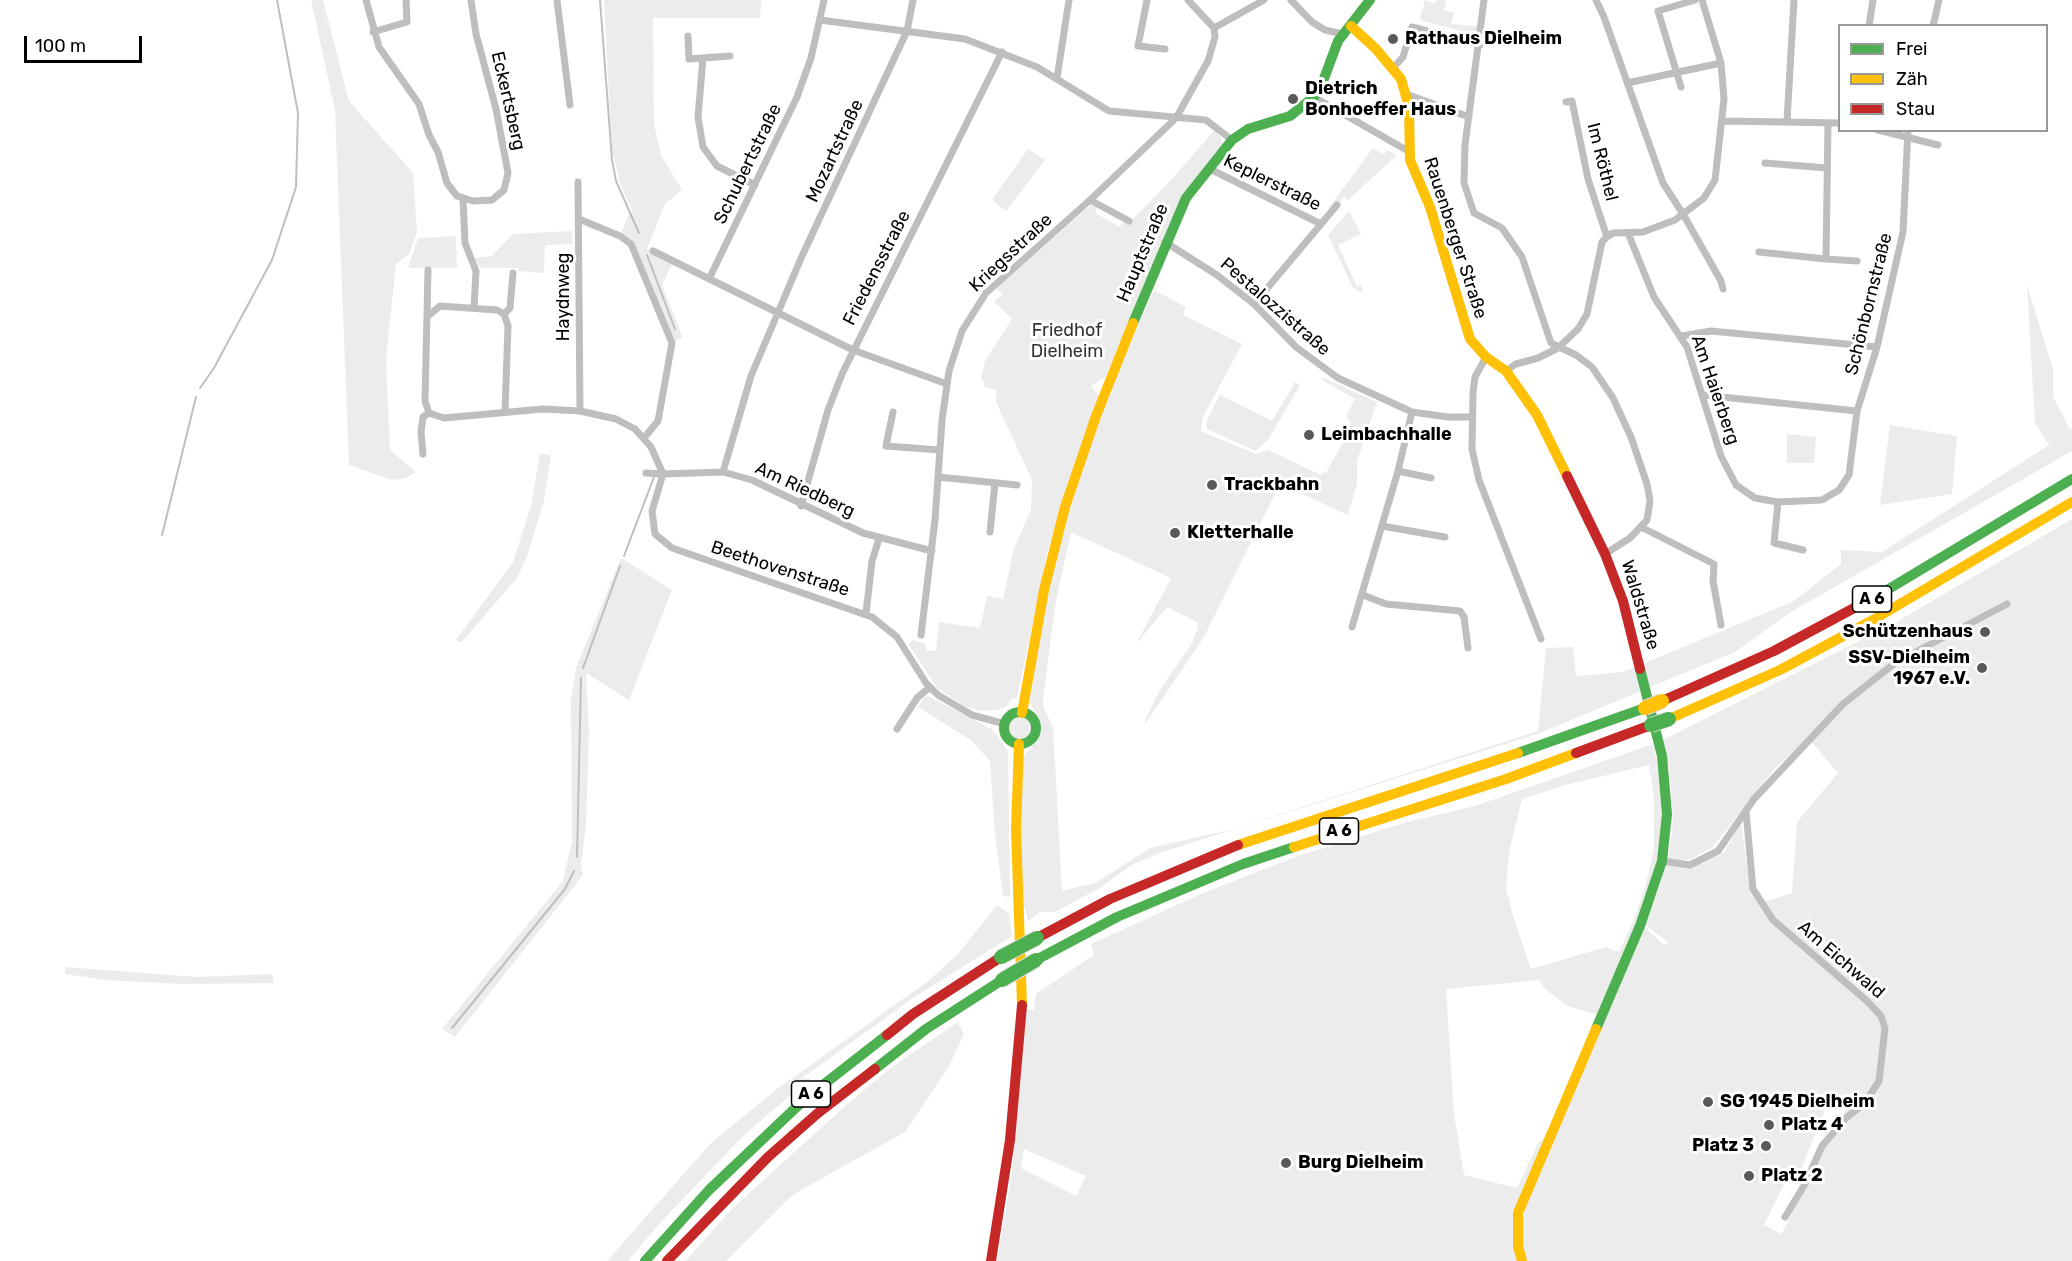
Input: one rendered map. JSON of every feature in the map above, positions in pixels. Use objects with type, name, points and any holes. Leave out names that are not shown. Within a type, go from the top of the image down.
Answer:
[{"type":"main road","name":"Hauptstraße","points":[[1022,712],[1053,551],[1096,416],[1165,242],[1186,198],[1232,140],[1248,129],[1290,116],[1314,97],[1347,30],[1371,0]]},
{"type":"main road","name":"Rauenberger Straße","points":[[1347,30],[1393,68],[1406,94],[1408,151],[1430,207],[1462,318],[1470,339],[1486,357]]},
{"type":"main road","name":"Waldstraße","points":[[1486,357],[1506,371],[1537,415],[1605,554],[1623,601],[1662,756],[1668,814],[1662,861],[1640,926],[1518,1213],[1518,1246],[1522,1261]]},
{"type":"main road","name":"A 6","points":[[645,1261],[709,1190],[805,1099],[913,1014],[1001,957],[1110,899],[1224,850],[1345,808],[1560,740],[1645,708],[1737,669],[1863,604],[2072,479]]},
{"type":"main road","name":"A 6","points":[[667,1261],[768,1157],[818,1113],[926,1029],[1036,960],[1118,917],[1243,864],[1352,826],[1506,779],[1669,719],[1780,670],[1873,620],[2072,502]]},
{"type":"main road","points":[[1022,712],[1032,717],[1036,727],[1029,741],[1019,744],[1007,738],[1005,724],[1010,716],[1022,712]]},
{"type":"main road","points":[[991,1261],[1010,1140],[1023,988],[1016,830],[1019,744]]},
{"type":"street","points":[[366,0],[379,46],[419,104],[452,191],[463,199],[465,243],[476,271],[474,308]]},
{"type":"street","points":[[374,32],[407,22],[406,0]]},
{"type":"street","name":"Eckertsberg","points":[[463,199],[492,200],[504,190],[508,173],[496,109],[476,34],[471,0]]},
{"type":"street","points":[[557,0],[570,105]]},
{"type":"street","name":"Schubertstraße","points":[[709,279],[804,80],[824,0]]},
{"type":"street","name":"Mozartstraße","points":[[723,472],[741,406],[777,312],[907,31],[913,0]]},
{"type":"street","points":[[1057,78],[1069,0]]},
{"type":"street","points":[[1147,0],[1138,46],[1165,49]]},
{"type":"street","points":[[1188,0],[1214,28],[1264,0]]},
{"type":"street","points":[[1292,0],[1312,22],[1325,30],[1347,30]]},
{"type":"street","points":[[1484,0],[1463,171],[1471,207],[1480,218],[1502,228],[1519,253],[1530,278],[1547,336],[1558,348],[1576,355],[1592,367],[1623,415],[1647,484],[1650,501],[1643,528],[1605,554]]},
{"type":"street","points":[[1596,0],[1663,183],[1721,281],[1723,289]]},
{"type":"street","points":[[1681,87],[1658,11],[1695,0]]},
{"type":"street","points":[[1506,371],[1516,364],[1538,358],[1558,348],[1568,340],[1587,314],[1602,242],[1607,237],[1659,228],[1704,198],[1715,180],[1724,121],[1721,63],[1702,0]]},
{"type":"street","points":[[1787,121],[1794,0]]},
{"type":"street","points":[[1869,24],[1873,0]]},
{"type":"street","points":[[1933,24],[1939,0]]},
{"type":"street","points":[[820,20],[965,39],[1002,52],[1057,78],[1109,111],[1206,120],[1232,140]]},
{"type":"street","points":[[1393,68],[1403,57],[1412,27],[1480,45]]},
{"type":"street","name":"Kriegsstraße","points":[[921,635],[932,550],[947,384],[962,331],[986,293],[1090,201],[1176,118],[1208,61],[1215,38],[1214,28]]},
{"type":"street","points":[[688,36],[690,59],[730,56]]},
{"type":"street","name":"Friedensstraße","points":[[801,506],[831,400],[853,350],[1002,52]]},
{"type":"street","points":[[703,58],[698,117],[703,147],[717,166],[754,185]]},
{"type":"street","points":[[1627,83],[1721,63]]},
{"type":"street","points":[[1406,94],[1469,117]]},
{"type":"street","points":[[1314,97],[1408,151]]},
{"type":"street","name":"Im Röthel","points":[[1566,102],[1572,101],[1588,179],[1607,237]]},
{"type":"street","points":[[1724,121],[1838,123]]},
{"type":"street","points":[[1826,259],[1828,123]]},
{"type":"street","points":[[1893,132],[1908,134],[1938,145]]},
{"type":"street","name":"Schönbornstraße","points":[[1857,411],[1877,347],[1903,232],[1908,134]]},
{"type":"street","points":[[1765,163],[1827,168]]},
{"type":"street","name":"Keplerstraße","points":[[1210,169],[1322,224]]},
{"type":"street","name":"Haydnweg","points":[[578,182],[580,411]]},
{"type":"street","points":[[1090,201],[1129,222]]},
{"type":"street","name":"Keplerstraße","points":[[1254,304],[1338,205]]},
{"type":"street","points":[[579,219],[620,236],[631,244],[672,343],[658,421],[644,438]]},
{"type":"street","name":"Am Haierberg","points":[[1628,233],[1654,297],[1682,336],[1722,456],[1736,485],[1755,498],[1778,502],[1822,500],[1839,490],[1849,475],[1857,411]]},
{"type":"street","name":"Pestalozzistraße","points":[[1165,242],[1217,275],[1254,304],[1318,365],[1367,393],[1412,412],[1448,417],[1471,417]]},
{"type":"street","points":[[653,251],[853,350],[947,384]]},
{"type":"street","points":[[1759,252],[1857,261]]},
{"type":"street","points":[[428,270],[426,308],[429,315],[425,401],[429,413]]},
{"type":"street","points":[[504,314],[510,308],[513,273]]},
{"type":"street","points":[[429,315],[440,306],[497,310],[504,314],[508,326],[506,411]]},
{"type":"street","points":[[1682,336],[1711,331],[1877,347]]},
{"type":"street","points":[[1486,357],[1476,377],[1471,417],[1472,449],[1479,480],[1542,639]]},
{"type":"street","points":[[1702,395],[1857,411]]},
{"type":"street","points":[[429,413],[444,418],[543,409],[580,411],[616,419],[644,438],[663,474]]},
{"type":"street","points":[[893,412],[886,446],[940,450]]},
{"type":"street","points":[[1352,627],[1398,471],[1412,412]]},
{"type":"street","points":[[423,454],[421,432],[423,417],[429,413]]},
{"type":"street","points":[[1398,471],[1431,478]]},
{"type":"street","name":"Am Riedberg","points":[[646,474],[723,472],[752,480],[801,506],[879,539],[932,550]]},
{"type":"street","name":"Beethovenstraße","points":[[663,474],[652,520],[655,534],[661,540],[685,554],[866,613],[897,637],[930,687],[958,709],[1005,724]]},
{"type":"street","points":[[938,477],[1017,485]]},
{"type":"street","points":[[990,532],[995,483]]},
{"type":"street","points":[[1778,502],[1774,543],[1803,550]]},
{"type":"street","points":[[1382,526],[1444,537]]},
{"type":"street","points":[[1643,528],[1714,564],[1713,581],[1720,625]]},
{"type":"street","points":[[866,613],[872,561],[879,539]]},
{"type":"street","points":[[1363,595],[1386,604],[1460,611],[1464,617],[1468,648]]},
{"type":"street","points":[[1662,861],[1690,865],[1718,851],[1746,812],[1790,759],[1843,704],[1895,663],[2007,604]]},
{"type":"street","points":[[897,729],[917,698],[930,687]]},
{"type":"street","name":"Am Eichwald","points":[[1746,812],[1753,889],[1773,920],[1867,1001],[1881,1016],[1885,1028],[1879,1082],[1865,1103],[1846,1118],[1822,1146],[1805,1184],[1785,1217]]},
{"type":"green space","points":[[311,0],[323,0],[349,101],[413,173],[417,232],[409,254],[396,264],[386,359],[390,450],[416,472],[406,478],[392,480],[349,465],[335,110]]},
{"type":"green space","points":[[604,0],[761,0],[760,18],[653,18],[654,124],[661,155],[682,190],[665,204],[647,249],[674,261],[662,285],[683,338],[672,343],[638,257],[620,236],[629,214],[633,212],[621,186],[612,151]]},
{"type":"green space","points":[[1425,0],[1435,4],[1437,0],[1446,0],[1444,10],[1454,13],[1451,24],[1479,26],[1478,31],[1473,34],[1420,20]]},
{"type":"green space","name":"Friedhof Dielheim","points":[[1215,129],[1223,142],[1219,151],[1201,177],[1149,273],[1106,376],[1091,386],[1099,396],[1048,549],[1017,698],[1011,699],[1007,706],[997,710],[981,711],[967,707],[938,689],[908,644],[913,640],[926,644],[926,651],[936,651],[939,622],[980,628],[987,596],[1003,599],[1014,548],[1031,510],[1032,480],[996,402],[996,390],[984,387],[984,381],[981,380],[985,361],[1012,319],[994,302],[1003,294],[996,288],[1091,205],[1097,208],[1095,213],[1120,227],[1123,222],[1128,224],[1174,177]]},
{"type":"green space","points":[[1373,148],[1384,155],[1387,150],[1397,155],[1348,200],[1344,197],[1326,218],[1330,206]]},
{"type":"green space","points":[[1028,149],[1045,160],[1006,211],[992,200]]},
{"type":"green space","points":[[1349,211],[1361,234],[1338,245],[1357,287],[1361,285],[1363,290],[1360,292],[1353,288],[1328,235]]},
{"type":"green space","points":[[572,231],[572,244],[545,245],[544,273],[518,271],[518,268],[481,268],[474,258],[492,256],[513,234]]},
{"type":"green space","points":[[456,236],[457,268],[408,268],[418,238]]},
{"type":"green space","points":[[2027,285],[2053,369],[2053,397],[2070,429],[2072,428],[2072,451],[1791,612],[1735,652],[1540,733],[1159,853],[1130,866],[1100,888],[1055,912],[1040,912],[1028,921],[1022,896],[1020,803],[1023,757],[1038,740],[1041,732],[1040,722],[1030,702],[1043,613],[1066,517],[1103,410],[1112,392],[1109,389],[1154,290],[1186,307],[1183,315],[1242,344],[1202,419],[1201,431],[1256,454],[1268,450],[1321,475],[1323,472],[1326,473],[1347,435],[1345,433],[1351,422],[1346,416],[1355,399],[1322,380],[1324,378],[1377,402],[1357,461],[1357,484],[1348,515],[1280,484],[1204,637],[1146,723],[1145,720],[1160,690],[1192,643],[1198,627],[1197,622],[1167,607],[1136,644],[1171,578],[1071,532],[1055,606],[1043,699],[1044,709],[1053,727],[1062,891],[1095,883],[1150,848],[1234,829],[1538,731],[1546,648],[1573,647],[1576,676],[1623,672],[1794,601],[1841,564],[1841,550],[1882,552],[2049,445],[2035,423]]},
{"type":"green space","points":[[1295,382],[1300,385],[1268,440],[1256,451],[1207,429],[1207,420],[1220,395],[1272,421]]},
{"type":"green space","points":[[1890,425],[1957,436],[1952,494],[1880,505]]},
{"type":"green space","points":[[1787,434],[1816,437],[1814,463],[1787,463]]},
{"type":"green space","points":[[540,454],[551,455],[544,500],[528,554],[517,578],[461,643],[456,640],[513,562],[531,506]]},
{"type":"green space","points":[[2072,519],[2072,1261],[1526,1261],[1522,1248],[1522,1222],[1527,1200],[1645,927],[1663,944],[1669,943],[1644,924],[1658,892],[1670,848],[1673,822],[1670,772],[1663,740],[1893,624]],"holes":[[[1809,739],[1838,773],[1797,822],[1792,893],[1764,902],[1751,895],[1741,823],[1724,852],[1706,862],[1684,869],[1681,859],[1689,860],[1712,848],[1775,768]],[[1829,1099],[1848,1106],[1805,1184],[1782,1234],[1764,1225],[1788,1176],[1797,1180]]]},
{"type":"green space","points":[[621,558],[672,590],[629,700],[586,673],[589,734],[586,825],[581,863],[583,875],[455,1037],[442,1029],[563,881],[572,841],[571,700],[576,668]]},
{"type":"green space","points":[[926,695],[993,730],[1008,751],[1010,897],[1003,896],[995,835],[990,761],[972,741],[918,707]]},
{"type":"green space","points":[[1016,717],[1024,717],[1031,724],[1031,732],[1024,739],[1016,739],[1009,732],[1009,724]]},
{"type":"green space","points":[[1653,744],[1664,829],[1654,880],[1598,1015],[1568,1006],[1545,989],[1539,980],[1446,989],[1454,1115],[1464,1175],[1517,1188],[1538,1143],[1545,1138],[1521,1194],[1519,1261],[997,1261],[1012,1173],[1026,1009],[1034,1010],[1036,994],[1094,955],[1091,944],[1201,894],[1292,858],[1407,822],[1475,806]],"holes":[[[1649,765],[1654,797],[1654,849],[1634,920],[1619,952],[1606,947],[1531,969],[1506,888],[1509,852],[1522,799],[1569,784]],[[1024,1149],[1086,1176],[1076,1196],[1021,1168]]]},
{"type":"green space","points":[[997,905],[1009,913],[1012,936],[916,996],[801,1079],[811,1078],[745,1134],[660,1223],[628,1261],[607,1261],[711,1143],[777,1089],[928,981],[958,954]]},
{"type":"green space","points":[[65,967],[197,977],[272,974],[274,983],[184,984],[105,980],[65,974]]},
{"type":"green space","points":[[958,1022],[964,1034],[948,1068],[905,1132],[794,1194],[726,1261],[685,1261],[736,1205],[852,1100],[892,1067]]},
{"type":"waterway","points":[[200,388],[214,368],[272,260],[296,187],[298,113],[277,0]]},
{"type":"waterway","points":[[600,0],[612,160],[616,181],[639,233]]},
{"type":"waterway","points":[[647,255],[675,329]]},
{"type":"waterway","points":[[162,535],[196,397]]},
{"type":"waterway","points":[[624,556],[654,477]]},
{"type":"waterway","points":[[583,668],[620,566]]},
{"type":"waterway","points":[[577,857],[581,678]]},
{"type":"waterway","points":[[452,1028],[565,889],[574,871]]},
{"type":"traffic: fast","points":[[1133,323],[1186,198],[1232,140],[1248,129],[1290,116],[1314,97],[1322,84],[1338,41],[1370,0]]},
{"type":"traffic: fast","points":[[1882,593],[2072,479]]},
{"type":"traffic: fast","points":[[1596,1029],[1640,926],[1662,861],[1667,814],[1662,756],[1640,669]]},
{"type":"traffic: fast","points":[[1518,753],[1645,708]]},
{"type":"traffic: fast","points":[[1020,712],[1031,717],[1036,728],[1031,739],[1020,744],[1009,739],[1004,728],[1009,717],[1020,712]]},
{"type":"traffic: fast","points":[[1651,725],[1669,719]]},
{"type":"traffic: fast","points":[[1036,960],[1117,917],[1243,864],[1294,847]]},
{"type":"traffic: fast","points":[[1001,957],[1037,938]]},
{"type":"traffic: fast","points":[[1002,980],[1036,960]]},
{"type":"traffic: fast","points":[[875,1069],[926,1029],[1002,980]]},
{"type":"traffic: fast","points":[[645,1261],[709,1190],[805,1099],[887,1035]]},
{"type":"traffic: slow","points":[[1351,26],[1376,49],[1401,79],[1409,107],[1410,160],[1430,207],[1470,339],[1486,357],[1506,371],[1537,415],[1567,476]]},
{"type":"traffic: slow","points":[[1022,713],[1044,590],[1065,507],[1096,416],[1133,323]]},
{"type":"traffic: slow","points":[[1669,719],[1780,670],[1873,620],[2072,502]]},
{"type":"traffic: slow","points":[[1645,708],[1662,701]]},
{"type":"traffic: slow","points":[[1019,744],[1016,829],[1022,1005]]},
{"type":"traffic: slow","points":[[1238,845],[1518,753]]},
{"type":"traffic: slow","points":[[1294,847],[1506,779],[1576,753]]},
{"type":"traffic: slow","points":[[1522,1261],[1518,1246],[1518,1213],[1596,1029]]},
{"type":"traffic: jam","points":[[1567,476],[1605,554],[1623,601],[1640,669]]},
{"type":"traffic: jam","points":[[1662,701],[1774,651],[1882,593]]},
{"type":"traffic: jam","points":[[1576,753],[1651,725]]},
{"type":"traffic: jam","points":[[1037,938],[1110,899],[1238,845]]},
{"type":"traffic: jam","points":[[887,1035],[913,1014],[1001,957]]},
{"type":"traffic: jam","points":[[991,1261],[1010,1140],[1022,1005]]},
{"type":"traffic: jam","points":[[667,1261],[768,1157],[818,1113],[875,1069]]},
{"type":"place","name":"Rathaus Dielheim","points":[[1393,39]]},
{"type":"place","name":"Dietrich Bonhoeffer Haus","points":[[1293,99]]},
{"type":"place","name":"Leimbachhalle","points":[[1309,435]]},
{"type":"place","name":"Trackbahn","points":[[1212,485]]},
{"type":"place","name":"Kletterhalle","points":[[1175,533]]},
{"type":"place","name":"Schützenhaus","points":[[1985,632]]},
{"type":"place","name":"SSV-Dielheim 1967 e.V.","points":[[1982,668]]},
{"type":"place","name":"SG 1945 Dielheim","points":[[1708,1102]]},
{"type":"place","name":"Platz 4","points":[[1769,1125]]},
{"type":"place","name":"Platz 3","points":[[1766,1146]]},
{"type":"place","name":"Burg Dielheim","points":[[1286,1163]]},
{"type":"place","name":"Platz 2","points":[[1749,1176]]}]
